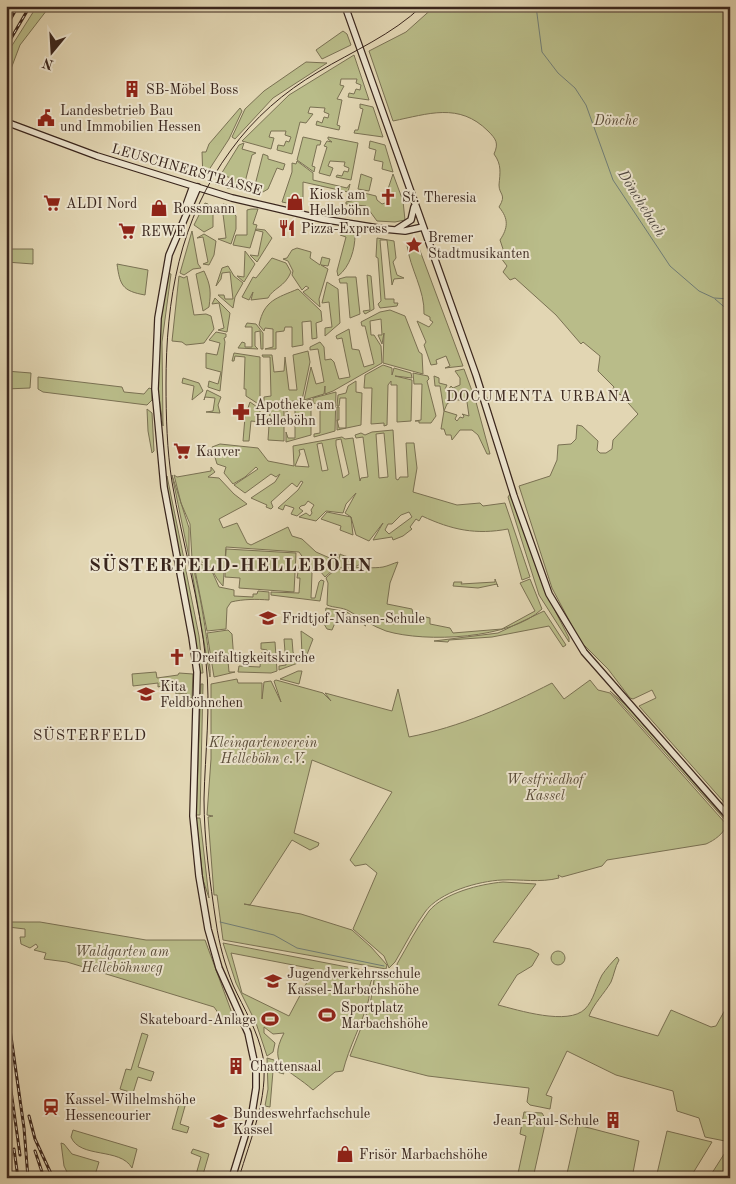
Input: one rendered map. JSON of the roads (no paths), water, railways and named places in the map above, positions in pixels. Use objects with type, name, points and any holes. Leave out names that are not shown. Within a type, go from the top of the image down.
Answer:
[{"type":"main road","points":[[345,6],[413,203],[424,227],[476,375],[514,496],[550,594],[584,652],[730,818]]},
{"type":"main road","name":"LEUSCHNERSTRASSE","points":[[6,122],[96,156],[195,186],[322,219],[392,230],[424,227]]},
{"type":"main road","points":[[195,186],[169,255],[161,298],[156,344],[155,389],[164,487],[197,672],[193,816],[199,876],[217,963],[228,993],[248,1033],[257,1078],[252,1112],[232,1178]]},
{"type":"main road","points":[[392,230],[404,227],[411,220],[413,203]]},
{"type":"waterway","name":"Dönchebach","points":[[536,6],[542,52],[558,73],[575,88],[586,105],[613,180],[670,266],[699,291],[714,298],[730,299]]},
{"type":"waterway","points":[[715,299],[730,312]]},
{"type":"waterway","points":[[220,922],[274,935],[297,948],[384,966]]},
{"type":"waterway","points":[[392,974],[402,978]]},
{"type":"tram line","points":[[239,1178],[261,1103],[264,1072],[263,1057],[254,1029],[233,985],[225,962],[217,930],[210,876],[204,799],[208,713],[206,662],[200,617],[172,482],[167,433],[167,353],[173,292],[179,262],[199,204],[213,177],[240,138],[270,106],[293,88],[398,26],[422,6]]},
{"type":"railway","points":[[6,11],[9,6]]},
{"type":"railway","points":[[6,27],[18,6]]},
{"type":"railway","points":[[6,47],[30,6]]},
{"type":"railway","points":[[6,1001],[24,1128],[28,1178]]},
{"type":"railway","points":[[6,1055],[20,1155]]},
{"type":"railway","points":[[29,1116],[35,1139],[53,1178]]},
{"type":"railway","points":[[6,1120],[11,1155]]},
{"type":"railway","points":[[14,1149],[18,1178]]},
{"type":"railway","points":[[35,1151],[44,1178]]},
{"type":"railway","points":[[6,1161],[9,1178]]},
{"type":"place","name":"SB-Möbel Boss","points":[[132,89]]},
{"type":"place","name":"Landesbetrieb Bau und Immobilien Hessen","points":[[46,118]]},
{"type":"place","name":"St. Theresia","points":[[388,197]]},
{"type":"place","name":"Kiosk am Helleböhn","points":[[295,202]]},
{"type":"place","name":"ALDI Nord","points":[[52,203]]},
{"type":"place","name":"Rossmann","points":[[159,208]]},
{"type":"place","name":"Pizza-Express","points":[[287,228]]},
{"type":"place","name":"REWE","points":[[127,231]]},
{"type":"place","name":"Bremer Stadtmusikanten","points":[[414,245]]},
{"type":"place","name":"Apotheke am Helleböhn","points":[[241,412]]},
{"type":"place","name":"Kauver","points":[[182,451]]},
{"type":"place","name":"Fridtjof-Nansen-Schule","points":[[268,618]]},
{"type":"place","name":"Dreifaltigkeitskirche","points":[[177,657]]},
{"type":"place","name":"Kita Feldböhnchen","points":[[146,694]]},
{"type":"place","name":"Jugendverkehrsschule Kassel-Marbachshöhe","points":[[273,981]]},
{"type":"place","name":"Sportplatz Marbachshöhe","points":[[327,1015]]},
{"type":"place","name":"Skateboard-Anlage","points":[[270,1019]]},
{"type":"place","name":"Chattensaal","points":[[236,1066]]},
{"type":"place","name":"Kassel-Wilhelmshöhe Hessencourier","points":[[51,1107]]},
{"type":"place","name":"Jean-Paul-Schule","points":[[613,1120]]},
{"type":"place","name":"Bundeswehrfachschule Kassel","points":[[219,1121]]},
{"type":"place","name":"Frisör Marbachshöhe","points":[[345,1154]]},
{"type":"district","name":"DOCUMENTA URBANA","points":[[539,396]]},
{"type":"district","name":"SÜSTERFELD-HELLEBÖHN","points":[[231,564]]},
{"type":"district","name":"SÜSTERFELD","points":[[90,735]]},
{"type":"park label","name":"Dönche","points":[[616,120]]},
{"type":"park label","name":"Kleingartenverein Helleböhn e.V.","points":[[263,750]]},
{"type":"park label","name":"Westfriedhof Kassel","points":[[545,788]]},
{"type":"park label","name":"Waldgarten am Helleböhnweg","points":[[122,960]]}]
